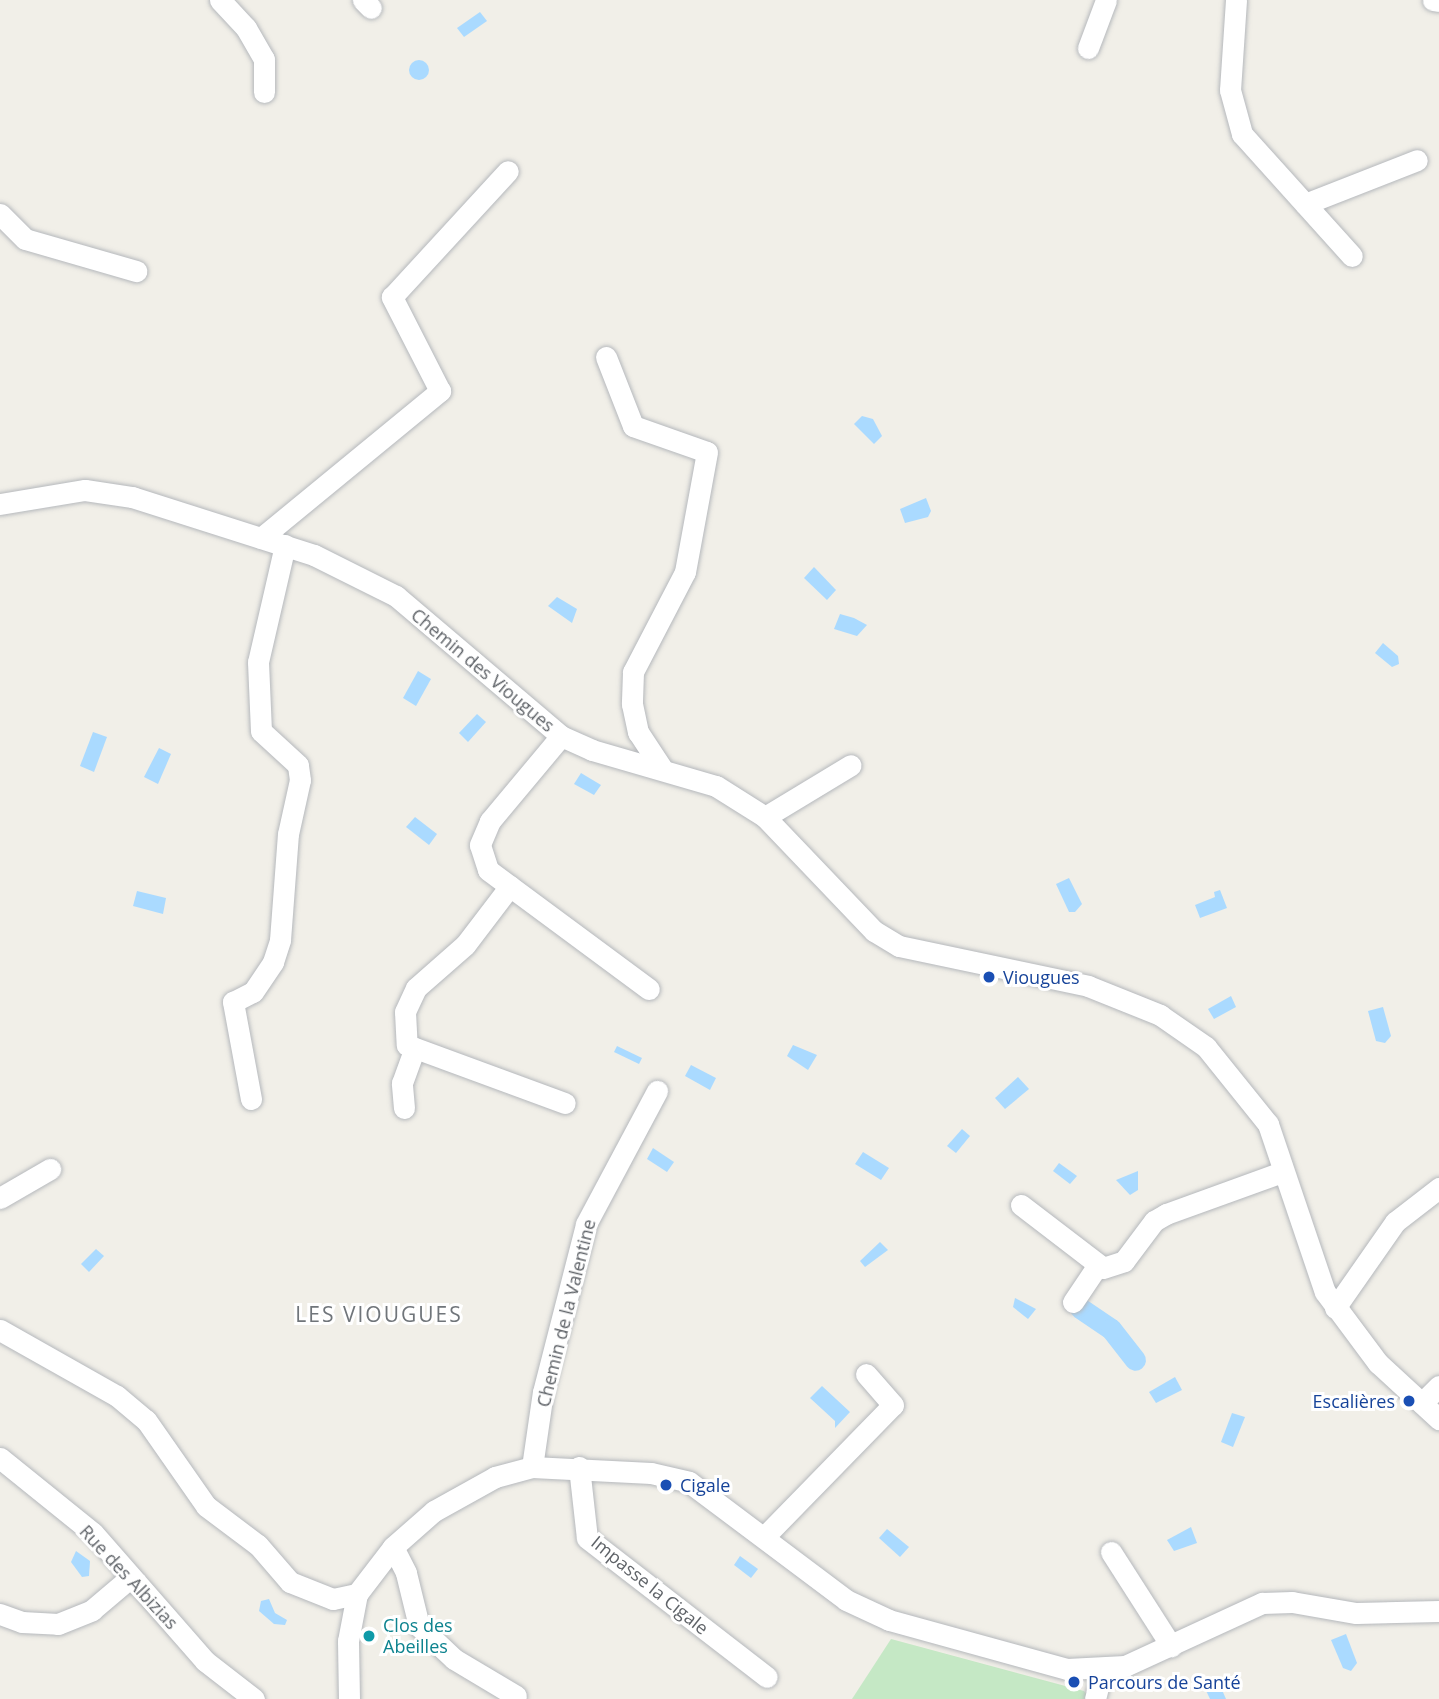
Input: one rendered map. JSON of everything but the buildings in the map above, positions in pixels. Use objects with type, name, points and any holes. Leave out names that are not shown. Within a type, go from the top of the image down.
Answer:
[{"type":"street","points":[[220,0],[246,28],[264,59],[264,92]]},
{"type":"street","points":[[1088,47],[1106,0]]},
{"type":"street","points":[[1236,0],[1230,90],[1234,114],[1242,134],[1352,256]]},
{"type":"street","points":[[1433,0],[1439,1]]},
{"type":"street","points":[[1305,204],[1417,160]]},
{"type":"street","points":[[261,538],[440,391],[392,297],[508,170]]},
{"type":"street","points":[[0,214],[25,239],[136,271]]},
{"type":"street","points":[[606,357],[633,426],[707,452],[685,572],[633,673],[632,704],[638,732],[661,767]]},
{"type":"street","name":"Chemin des Viougues","points":[[0,504],[85,489],[132,497],[314,555],[396,596],[561,736],[592,750],[661,767],[716,786],[765,817],[874,931],[899,946],[1087,986],[1160,1015],[1206,1047],[1268,1124],[1310,1258],[1335,1308],[1378,1363],[1439,1419]]},
{"type":"street","points":[[251,1099],[233,1002],[253,992],[273,962],[281,940],[288,834],[300,780],[298,765],[261,731],[258,662],[270,628],[285,545]]},
{"type":"street","points":[[561,736],[490,821],[480,845],[488,870],[649,989]]},
{"type":"street","points":[[765,817],[851,765]]},
{"type":"street","points":[[510,886],[465,945],[416,988],[405,1012],[407,1045],[565,1103]]},
{"type":"street","points":[[404,1108],[402,1083],[415,1048]]},
{"type":"street","name":"Chemin de la Valentine","points":[[532,1467],[543,1392],[586,1224],[614,1165],[657,1091]]},
{"type":"street","points":[[0,1198],[50,1170]]},
{"type":"street","points":[[1021,1205],[1102,1268],[1124,1261],[1154,1221],[1166,1214],[1282,1172]]},
{"type":"street","points":[[1335,1308],[1395,1222],[1439,1188]]},
{"type":"street","points":[[1073,1302],[1098,1265]]},
{"type":"street","points":[[0,1330],[117,1396],[146,1420],[206,1506],[258,1545],[290,1582],[333,1599],[357,1594]]},
{"type":"street","points":[[765,1536],[893,1405],[866,1374]]},
{"type":"street","points":[[1422,1403],[1439,1386]]},
{"type":"street","name":"Rue des Albizias","points":[[0,1458],[93,1534],[205,1661],[254,1699]]},
{"type":"street","points":[[349,1699],[348,1641],[357,1594],[393,1547],[434,1511],[495,1477],[532,1467],[579,1467],[661,1474],[689,1482],[765,1536],[846,1600],[889,1620],[1067,1669],[1102,1670],[1171,1646],[1262,1603],[1292,1602],[1356,1613],[1439,1611]]},
{"type":"street","name":"Impasse la Cigale","points":[[579,1467],[587,1538],[767,1677]]},
{"type":"street","points":[[393,1547],[406,1573],[419,1626],[454,1659],[516,1696]]},
{"type":"street","points":[[1111,1552],[1171,1646]]},
{"type":"street","points":[[0,1614],[22,1622],[58,1624],[92,1610],[131,1577]]},
{"type":"street","points":[[1095,1699],[1102,1670]]},
{"type":"green space","points":[[891,1639],[1084,1691],[1090,1699],[852,1699]]},
{"type":"water","points":[[480,12],[487,21],[464,37],[457,28]]},
{"type":"water","points":[[415,60],[423,60],[429,70],[423,80],[415,80],[409,74],[409,66]]},
{"type":"water","points":[[862,416],[873,419],[882,436],[874,444],[854,424]]},
{"type":"water","points":[[926,498],[931,511],[928,517],[905,523],[900,509]]},
{"type":"water","points":[[814,567],[836,590],[827,600],[804,578]]},
{"type":"water","points":[[557,597],[577,609],[572,623],[548,606]]},
{"type":"water","points":[[840,614],[867,625],[857,636],[834,629]]},
{"type":"water","points":[[1383,643],[1398,656],[1399,664],[1392,667],[1375,653]]},
{"type":"water","points":[[418,671],[431,679],[416,706],[403,698]]},
{"type":"water","points":[[477,714],[486,722],[468,742],[459,733]]},
{"type":"water","points":[[93,732],[107,737],[94,772],[80,766]]},
{"type":"water","points":[[159,748],[171,754],[158,784],[144,777]]},
{"type":"water","points":[[581,773],[601,785],[594,795],[574,784]]},
{"type":"water","points":[[415,817],[437,834],[429,845],[406,827]]},
{"type":"water","points":[[1069,878],[1082,904],[1075,912],[1069,912],[1056,884]]},
{"type":"water","points":[[1220,890],[1227,908],[1200,918],[1195,905],[1215,897],[1214,892]]},
{"type":"water","points":[[137,891],[166,898],[163,914],[133,906]]},
{"type":"water","points":[[1231,996],[1236,1007],[1214,1019],[1208,1009]]},
{"type":"water","points":[[1383,1007],[1391,1036],[1385,1043],[1376,1041],[1368,1011]]},
{"type":"water","points":[[793,1045],[817,1055],[808,1070],[787,1056]]},
{"type":"water","points":[[617,1046],[642,1058],[639,1064],[614,1052]]},
{"type":"water","points":[[691,1065],[716,1078],[710,1090],[685,1076]]},
{"type":"water","points":[[1018,1077],[1029,1089],[1005,1109],[995,1098]]},
{"type":"water","points":[[962,1129],[970,1136],[956,1153],[947,1146]]},
{"type":"water","points":[[653,1148],[674,1162],[667,1172],[647,1159]]},
{"type":"water","points":[[863,1152],[889,1168],[881,1180],[855,1164]]},
{"type":"water","points":[[1059,1163],[1077,1176],[1070,1184],[1053,1171]]},
{"type":"water","points":[[1138,1171],[1138,1190],[1130,1195],[1116,1180]]},
{"type":"water","points":[[880,1242],[888,1250],[865,1267],[860,1261]]},
{"type":"water","points":[[96,1249],[104,1256],[89,1272],[81,1264]]},
{"type":"water","points":[[1015,1298],[1036,1309],[1028,1319],[1013,1307]]},
{"type":"water","points":[[1175,1377],[1182,1390],[1156,1403],[1149,1392]]},
{"type":"water","points":[[822,1386],[850,1412],[835,1428],[835,1421],[810,1398]]},
{"type":"water","points":[[1232,1413],[1245,1417],[1233,1447],[1221,1442]]},
{"type":"water","points":[[1191,1527],[1197,1543],[1174,1551],[1167,1540]]},
{"type":"water","points":[[887,1529],[909,1547],[900,1557],[879,1538]]},
{"type":"water","points":[[76,1551],[90,1561],[89,1576],[82,1577],[71,1562]]},
{"type":"water","points":[[740,1556],[758,1569],[751,1578],[734,1565]]},
{"type":"water","points":[[269,1599],[275,1613],[287,1620],[285,1625],[274,1624],[259,1611],[261,1601]]},
{"type":"water","points":[[1346,1634],[1357,1663],[1351,1671],[1343,1668],[1331,1640]]},
{"type":"water","points":[[1216,1676],[1226,1699],[1210,1699],[1202,1682]]},
{"type":"waterway","points":[[1080,1308],[1111,1329],[1135,1360]]},
{"type":"place","name":"Viougues","points":[[989,977]]},
{"type":"place","name":"Escalières","points":[[1409,1401]]},
{"type":"place","name":"Cigale","points":[[666,1485]]},
{"type":"place","name":"Clos des Abeilles","points":[[369,1636]]},
{"type":"place","name":"Parcours de Santé","points":[[1074,1682]]},
{"type":"district","name":"LES VIOUGUES","points":[[379,1314]]}]
